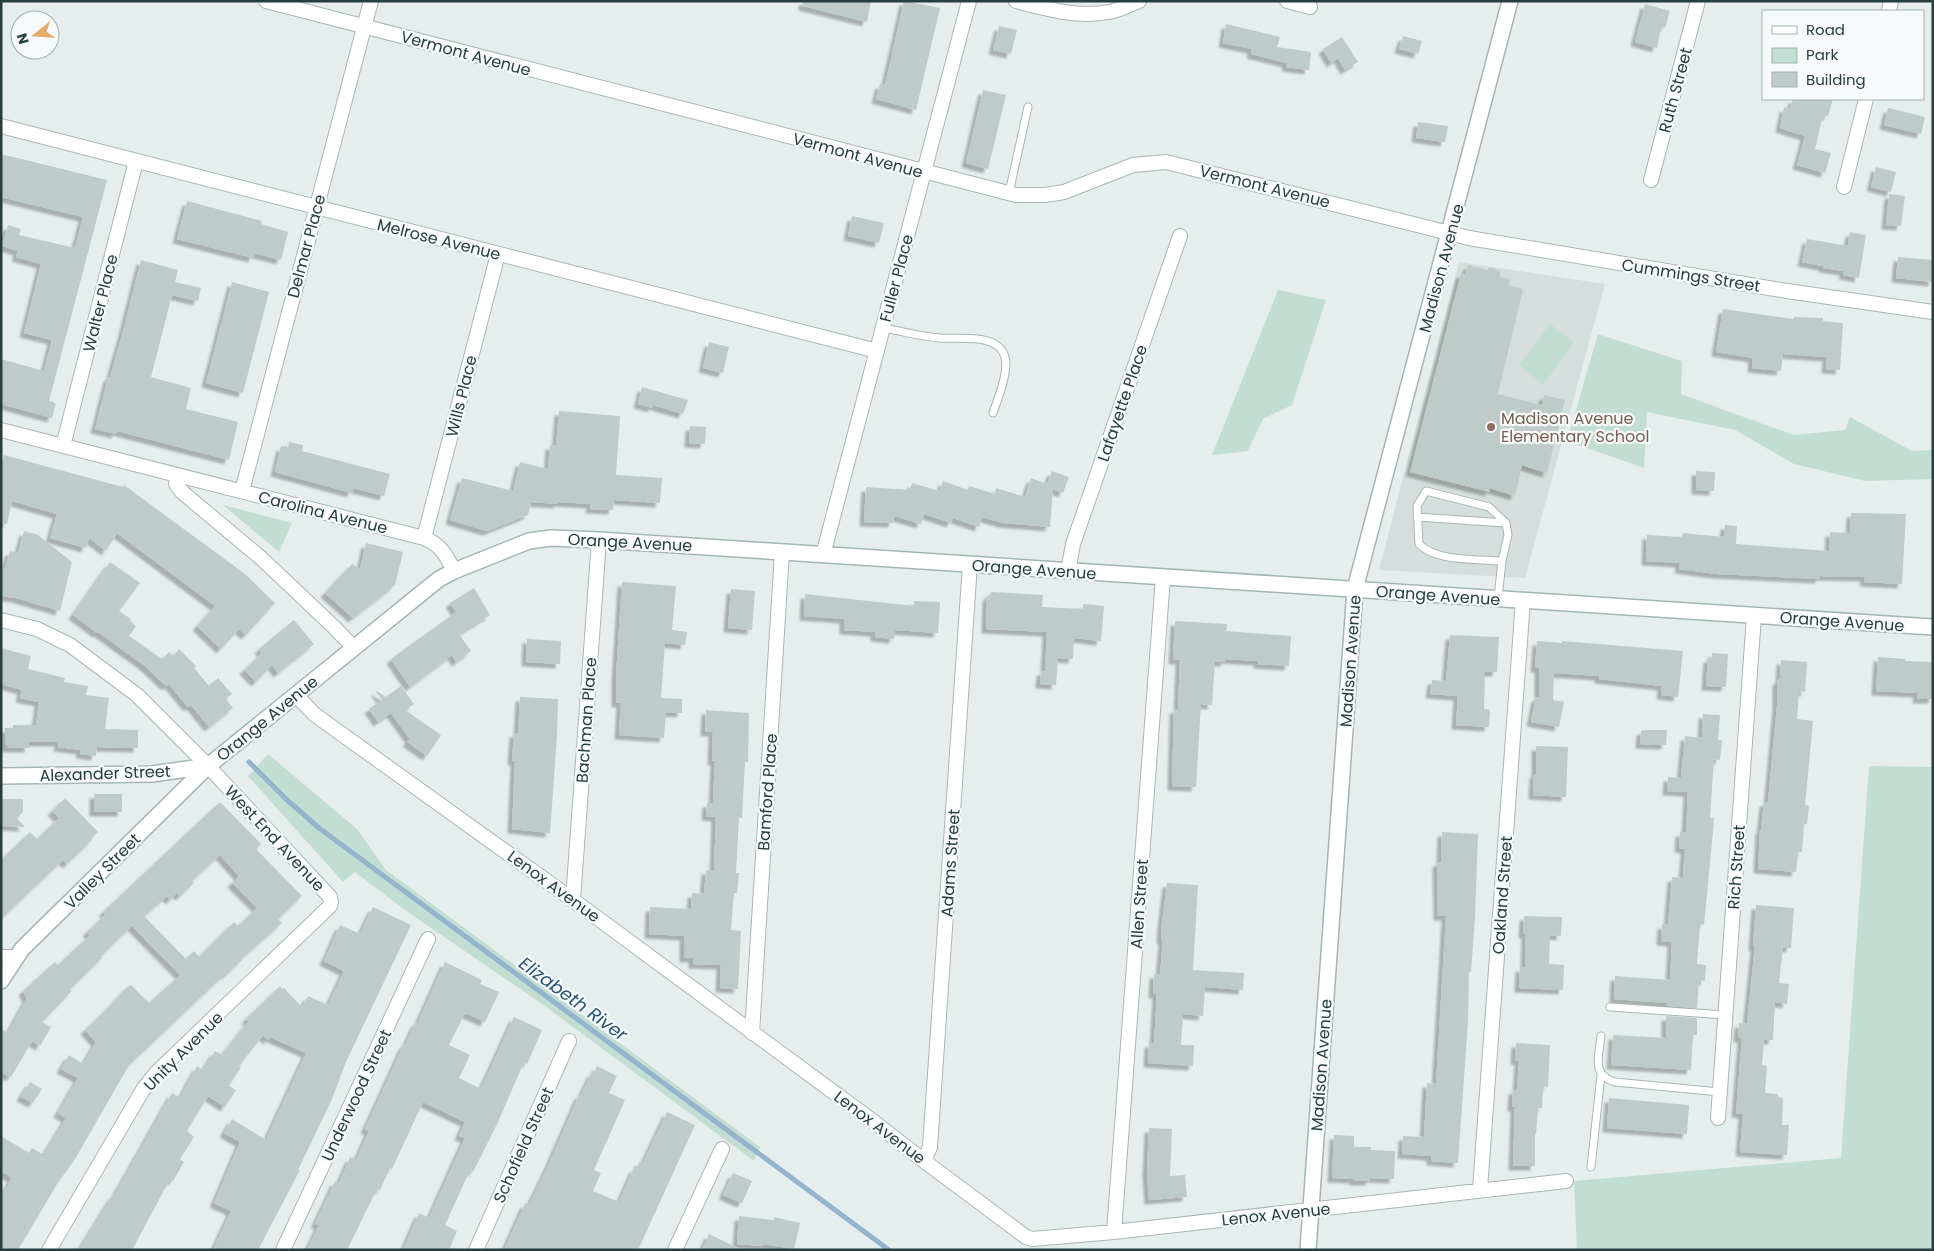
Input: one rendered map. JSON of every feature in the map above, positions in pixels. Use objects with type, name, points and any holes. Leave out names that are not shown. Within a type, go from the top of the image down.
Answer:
[{"type":"street","name":"Vermont Avenue","points":[[266,1],[1016,195],[1045,195],[1064,192],[1133,165],[1166,162],[1450,233]]},
{"type":"street","name":"Delmar Place","points":[[242,491],[371,1]]},
{"type":"street","name":"Fuller Place","points":[[823,555],[968,1]]},
{"type":"street","points":[[1016,1],[1068,12],[1090,14],[1109,12],[1139,1]]},
{"type":"street","points":[[1287,1],[1310,8]]},
{"type":"street","name":"Madison Avenue","points":[[1308,1250],[1355,589],[1510,1]]},
{"type":"street","name":"Ruth Street","points":[[1652,180],[1698,1]]},
{"type":"street","points":[[1844,187],[1866,100]]},
{"type":"street","name":"Melrose Avenue","points":[[1,126],[877,352]]},
{"type":"street","name":"Walter Place","points":[[63,446],[136,161]]},
{"type":"street","name":"Cummings Street","points":[[1450,233],[1487,241],[1768,287],[1933,312]]},
{"type":"street","name":"Lafayette Place","points":[[1068,571],[1073,544],[1180,236]]},
{"type":"street","name":"Wills Place","points":[[424,538],[498,254]]},
{"type":"street","name":"Carolina Avenue","points":[[1,430],[431,540],[442,550],[454,571]]},
{"type":"street","points":[[177,475],[176,484],[182,492],[261,558],[354,648]]},
{"type":"street","name":"Orange Avenue","points":[[208,766],[431,585],[454,571],[529,541],[540,539],[599,540],[1933,627]]},
{"type":"street","name":"Bachman Place","points":[[573,900],[599,540]]},
{"type":"street","name":"Bamford Place","points":[[752,1033],[782,552]]},
{"type":"street","name":"Adams Street","points":[[924,1161],[930,1147],[970,564]]},
{"type":"street","name":"Allen Street","points":[[1114,1232],[1163,577]]},
{"type":"street","name":"Oakland Street","points":[[1480,1190],[1523,600]]},
{"type":"street","name":"Rich Street","points":[[1718,1118],[1754,616]]},
{"type":"street","name":"West End Avenue","points":[[1,620],[37,628],[70,645],[137,695],[208,766],[330,897],[331,902]]},
{"type":"street","name":"Lenox Avenue","points":[[296,695],[314,714],[573,900],[874,1122],[1026,1237],[1032,1239],[1114,1232],[1566,1180]]},
{"type":"street","name":"Alexander Street","points":[[1,776],[152,774],[208,766]]},
{"type":"street","name":"Valley Street","points":[[1,981],[22,949],[208,766]]},
{"type":"street","name":"Unity Avenue","points":[[49,1250],[144,1088],[156,1073],[330,906],[331,902]]},
{"type":"street","name":"Underwood Street","points":[[284,1250],[428,939]]},
{"type":"street","points":[[1,957],[17,957]]},
{"type":"street","name":"Schofield Street","points":[[476,1250],[569,1041]]},
{"type":"street","points":[[675,1250],[722,1149]]},
{"type":"lane","points":[[1009,193],[1028,107]]},
{"type":"lane","points":[[883,328],[939,338],[974,338],[998,346],[1003,351],[1006,366],[994,413]]},
{"type":"lane","points":[[1498,599],[1502,561],[1508,535],[1506,523],[1489,507],[1426,491],[1417,506],[1416,517],[1419,544],[1425,550],[1443,557],[1502,561]]},
{"type":"lane","points":[[1416,517],[1506,523]]},
{"type":"lane","points":[[1610,1007],[1726,1015]]},
{"type":"lane","points":[[1591,1166],[1601,1076],[1598,1068],[1601,1036]]},
{"type":"lane","points":[[1601,1076],[1615,1082],[1720,1092]]},
{"type":"shaded area","name":"Madison Avenue Elementary School","points":[[1459,262],[1605,284],[1525,578],[1379,570]]},
{"type":"green space","points":[[1278,290],[1326,300],[1292,405],[1263,419],[1248,451],[1212,455]]},
{"type":"green space","points":[[1550,324],[1574,342],[1543,385],[1519,365]]},
{"type":"green space","points":[[1598,334],[1682,361],[1681,394],[1793,435],[1845,430],[1850,417],[1912,451],[1933,450],[1933,479],[1865,481],[1794,464],[1735,430],[1647,412],[1644,468],[1567,441]]},
{"type":"green space","points":[[223,505],[292,523],[279,552]]},
{"type":"green space","points":[[268,754],[357,829],[386,870],[760,1147],[754,1161],[538,1001],[409,913],[355,872],[343,882],[248,776]]},
{"type":"green space","points":[[1869,766],[1933,767],[1933,1250],[1577,1250],[1574,1181],[1841,1158]]},
{"type":"building","points":[[803,1],[871,1],[867,22],[803,6]]},
{"type":"building","points":[[904,1],[940,8],[916,110],[876,99],[880,84],[885,85]]},
{"type":"building","points":[[1645,4],[1670,11],[1665,28],[1661,27],[1657,48],[1635,42]]},
{"type":"building","points":[[1226,24],[1280,37],[1277,47],[1311,52],[1309,70],[1286,67],[1287,63],[1251,54],[1252,49],[1223,43]]},
{"type":"building","points":[[999,26],[1017,30],[1011,54],[993,50]]},
{"type":"building","points":[[1403,36],[1422,41],[1418,54],[1399,49]]},
{"type":"building","points":[[1342,37],[1358,62],[1345,70],[1338,58],[1331,63],[1323,49]]},
{"type":"building","points":[[983,90],[1006,95],[988,169],[966,163]]},
{"type":"building","points":[[1793,100],[1833,100],[1828,116],[1823,115],[1815,149],[1831,153],[1825,173],[1797,165],[1805,136],[1780,128],[1784,107],[1790,109]]},
{"type":"building","points":[[1888,108],[1925,117],[1921,134],[1884,125]]},
{"type":"building","points":[[1418,122],[1448,126],[1445,142],[1416,138]]},
{"type":"building","points":[[1,154],[107,180],[49,401],[56,403],[52,418],[1,404],[1,359],[44,371],[52,340],[24,333],[41,264],[16,257],[18,251],[2,246],[8,225],[21,229],[19,235],[75,248],[83,217],[1,197]]},
{"type":"building","points":[[1876,167],[1896,172],[1891,192],[1871,187]]},
{"type":"building","points":[[1889,194],[1905,196],[1901,226],[1886,225]]},
{"type":"building","points":[[187,201],[262,221],[261,224],[288,232],[281,260],[254,253],[253,258],[177,239]]},
{"type":"building","points":[[852,216],[884,223],[879,243],[848,236]]},
{"type":"building","points":[[1850,232],[1866,235],[1859,278],[1843,275],[1844,271],[1802,262],[1807,239],[1848,246]]},
{"type":"building","points":[[1898,257],[1933,260],[1933,282],[1896,278]]},
{"type":"building","points":[[141,260],[178,270],[175,282],[201,288],[198,301],[172,295],[151,377],[191,388],[186,409],[238,422],[229,460],[117,431],[116,434],[95,429]]},
{"type":"building","points":[[1468,265],[1488,270],[1489,267],[1500,271],[1500,277],[1510,279],[1509,285],[1523,289],[1498,394],[1542,405],[1544,395],[1565,400],[1547,473],[1522,465],[1515,496],[1490,488],[1490,492],[1410,472],[1461,273],[1465,274]]},
{"type":"building","points":[[232,282],[269,292],[243,393],[206,383]]},
{"type":"building","points":[[1723,309],[1793,319],[1794,317],[1823,318],[1823,321],[1843,323],[1840,370],[1826,369],[1827,357],[1783,354],[1781,371],[1752,368],[1753,358],[1716,352]]},
{"type":"building","points":[[709,342],[729,347],[723,373],[703,368]]},
{"type":"building","points":[[642,387],[688,400],[683,414],[653,405],[653,408],[638,404]]},
{"type":"building","points":[[559,411],[620,416],[616,475],[662,478],[660,503],[614,500],[613,510],[590,509],[591,504],[531,502],[528,515],[487,531],[450,520],[462,478],[513,491],[520,462],[548,469],[550,445],[556,446]]},
{"type":"building","points":[[690,426],[706,427],[705,444],[689,443]]},
{"type":"building","points":[[289,442],[303,445],[302,451],[390,474],[384,496],[353,488],[352,493],[275,472],[281,446],[288,448]]},
{"type":"building","points":[[4,455],[123,487],[124,485],[245,574],[275,603],[246,635],[239,629],[221,649],[197,626],[215,606],[117,533],[106,551],[89,538],[86,548],[50,538],[57,514],[12,501],[7,524],[1,523],[1,469]]},
{"type":"building","points":[[1052,471],[1069,477],[1063,493],[1053,489],[1050,527],[1003,523],[982,517],[979,527],[953,518],[951,523],[924,514],[921,524],[894,516],[893,523],[864,522],[866,487],[910,490],[912,483],[940,491],[943,481],[968,490],[969,486],[995,494],[996,488],[1025,497],[1031,478],[1047,484]]},
{"type":"building","points":[[1696,471],[1715,472],[1714,491],[1696,490]]},
{"type":"building","points":[[1851,513],[1906,514],[1902,584],[1864,582],[1865,577],[1820,576],[1820,579],[1717,574],[1679,569],[1680,563],[1646,561],[1647,535],[1682,537],[1683,533],[1724,537],[1725,525],[1737,526],[1736,544],[1829,551],[1830,532],[1850,533]]},
{"type":"building","points":[[24,531],[38,535],[72,562],[60,611],[16,598],[1,596],[1,568],[5,569],[10,551],[18,553]]},
{"type":"building","points":[[366,543],[403,552],[395,585],[353,618],[325,593],[352,564],[360,569]]},
{"type":"building","points":[[110,562],[140,583],[119,611],[131,619],[130,621],[136,626],[129,636],[162,659],[169,652],[173,656],[179,649],[196,666],[194,668],[209,686],[218,678],[232,694],[226,699],[233,708],[209,727],[191,705],[188,707],[169,684],[166,686],[145,666],[73,615]]},
{"type":"building","points":[[622,582],[676,586],[672,630],[687,632],[685,645],[665,643],[661,698],[682,699],[682,713],[666,712],[664,738],[619,735],[621,703],[616,703],[616,677]]},
{"type":"building","points":[[474,588],[490,615],[459,634],[471,651],[456,662],[452,655],[410,687],[391,659],[456,612],[450,603]]},
{"type":"building","points":[[731,589],[755,591],[752,630],[728,628]]},
{"type":"building","points":[[992,592],[1043,595],[1042,607],[1083,609],[1083,604],[1104,606],[1101,641],[1074,638],[1073,659],[1058,658],[1056,685],[1040,684],[1041,671],[1045,671],[1047,632],[986,629],[987,597]]},
{"type":"building","points":[[805,594],[914,606],[914,601],[940,602],[938,633],[895,630],[894,639],[875,637],[875,632],[844,630],[844,619],[804,616]]},
{"type":"building","points":[[294,620],[314,644],[278,673],[272,665],[256,682],[244,670],[262,653],[259,649]]},
{"type":"building","points":[[1175,621],[1227,624],[1226,631],[1291,636],[1289,666],[1258,664],[1258,661],[1225,659],[1225,662],[1215,662],[1212,705],[1201,704],[1196,787],[1172,786],[1174,709],[1178,709],[1180,660],[1173,660]]},
{"type":"building","points":[[1450,635],[1499,637],[1497,672],[1485,672],[1484,709],[1490,710],[1489,727],[1456,725],[1458,696],[1430,694],[1432,680],[1446,681]]},
{"type":"building","points":[[527,639],[561,641],[560,664],[526,662]]},
{"type":"building","points":[[1537,641],[1562,643],[1562,641],[1683,651],[1678,697],[1661,695],[1662,686],[1599,679],[1599,676],[1554,673],[1553,700],[1564,702],[1559,727],[1531,722],[1536,697],[1539,697],[1539,668],[1535,668]]},
{"type":"building","points":[[1,648],[31,656],[28,669],[65,678],[64,682],[88,686],[86,695],[109,698],[105,729],[138,730],[138,748],[97,747],[96,756],[80,754],[81,750],[58,747],[59,742],[29,742],[29,748],[7,748],[7,745],[5,745],[5,728],[13,728],[13,725],[36,725],[39,702],[20,698],[22,690],[1,684]]},
{"type":"building","points":[[1712,653],[1728,654],[1726,687],[1706,686],[1708,658],[1712,658]]},
{"type":"building","points":[[1878,657],[1905,659],[1905,661],[1933,662],[1933,699],[1917,699],[1918,693],[1876,691]]},
{"type":"building","points":[[1781,660],[1807,662],[1805,692],[1799,691],[1797,719],[1813,721],[1805,805],[1809,806],[1807,824],[1804,824],[1802,852],[1798,852],[1796,872],[1758,869],[1764,802],[1768,802],[1777,706],[1777,681],[1780,679]]},
{"type":"building","points":[[401,686],[414,704],[405,710],[441,735],[427,756],[407,742],[410,739],[391,713],[378,722],[369,709],[382,700],[377,691],[386,697]]},
{"type":"building","points":[[520,697],[558,699],[550,833],[512,829],[515,761],[512,761],[514,733],[518,733]]},
{"type":"building","points":[[706,710],[749,713],[748,762],[745,762],[742,818],[739,818],[736,873],[739,873],[737,893],[734,893],[731,930],[741,931],[738,989],[720,988],[721,965],[693,964],[693,958],[684,958],[684,936],[649,934],[650,907],[691,909],[692,893],[704,894],[706,870],[714,871],[716,817],[706,816],[707,803],[713,803],[715,761],[712,761],[713,732],[705,732]]},
{"type":"building","points":[[1703,714],[1720,715],[1718,740],[1722,740],[1720,760],[1714,759],[1710,818],[1714,818],[1713,832],[1704,925],[1700,924],[1697,964],[1706,965],[1705,981],[1699,980],[1697,1008],[1667,1006],[1667,1003],[1614,999],[1615,976],[1670,980],[1672,942],[1661,941],[1662,924],[1668,925],[1672,877],[1683,878],[1685,849],[1679,848],[1680,832],[1686,832],[1688,792],[1667,791],[1668,777],[1681,778],[1685,736],[1702,738]]},
{"type":"building","points":[[1667,730],[1666,745],[1640,744],[1641,731]]},
{"type":"building","points":[[1536,746],[1568,747],[1566,797],[1533,795],[1534,774],[1536,774]]},
{"type":"building","points":[[94,794],[122,794],[122,812],[94,812]]},
{"type":"building","points":[[65,798],[98,832],[67,864],[63,860],[1,919],[1,860],[30,832],[37,839],[59,818],[52,811]]},
{"type":"building","points":[[1,799],[23,799],[23,812],[17,818],[25,827],[1,826]]},
{"type":"building","points":[[220,802],[261,844],[256,849],[302,896],[278,919],[282,923],[241,959],[129,1065],[75,1159],[57,1184],[18,1250],[1,1250],[1,1197],[12,1178],[1,1171],[1,1136],[29,1153],[32,1148],[42,1154],[43,1152],[45,1153],[66,1118],[58,1113],[78,1078],[61,1069],[69,1055],[83,1064],[96,1042],[85,1030],[128,986],[131,985],[149,1003],[180,975],[132,926],[70,989],[72,991],[42,1022],[51,1027],[40,1046],[32,1041],[11,1077],[1,1072],[1,1029],[8,1033],[27,998],[23,991],[55,962],[58,965],[90,935],[87,932],[106,914],[103,912]],"holes":[[[220,855],[239,876],[232,883],[257,908],[238,926],[234,922],[199,957],[194,951],[186,959],[144,916],[167,896],[170,900],[177,893],[180,896],[194,883],[192,881]]]},
{"type":"building","points":[[1442,832],[1478,834],[1475,917],[1471,972],[1469,972],[1468,1021],[1458,1163],[1431,1161],[1431,1156],[1402,1154],[1403,1136],[1424,1137],[1427,1083],[1436,1084],[1446,916],[1438,916],[1437,862],[1441,862]]},
{"type":"building","points":[[1167,883],[1198,885],[1193,970],[1244,973],[1243,990],[1205,987],[1203,1016],[1183,1014],[1181,1045],[1194,1045],[1193,1066],[1148,1063],[1149,1043],[1154,1043],[1157,994],[1153,994],[1154,974],[1160,974],[1163,940],[1161,939],[1162,923]]},
{"type":"building","points":[[1756,905],[1794,908],[1791,948],[1783,948],[1779,983],[1789,984],[1787,1004],[1775,1002],[1773,1040],[1764,1040],[1762,1065],[1767,1066],[1765,1093],[1778,1094],[1778,1097],[1783,1098],[1782,1125],[1789,1125],[1787,1155],[1740,1152],[1743,1114],[1736,1113],[1742,1038],[1738,1038],[1739,1023],[1747,1024],[1755,946],[1753,946]]},
{"type":"building","points":[[373,907],[411,925],[346,1062],[332,1099],[298,1170],[300,1170],[258,1250],[213,1250],[231,1211],[214,1203],[240,1142],[224,1133],[232,1119],[266,1140],[306,1053],[270,1037],[268,1040],[263,1035],[239,1066],[241,1067],[229,1086],[236,1090],[225,1107],[208,1096],[187,1131],[194,1137],[180,1159],[184,1162],[173,1181],[170,1179],[132,1250],[79,1250],[114,1196],[172,1093],[180,1098],[197,1066],[203,1070],[215,1051],[222,1055],[249,1021],[246,1019],[280,986],[302,1007],[308,996],[328,1005],[344,971],[324,961],[340,925],[360,934]]},
{"type":"building","points":[[1524,916],[1562,917],[1561,936],[1550,935],[1549,964],[1564,965],[1563,990],[1519,988],[1520,967],[1525,968],[1526,934],[1523,934]]},
{"type":"building","points":[[445,962],[482,980],[480,984],[499,992],[485,1022],[465,1013],[449,1045],[470,1055],[459,1078],[481,1089],[514,1017],[542,1030],[527,1064],[524,1062],[498,1122],[473,1172],[470,1170],[445,1225],[457,1231],[449,1250],[403,1250],[419,1213],[429,1218],[465,1138],[459,1136],[465,1122],[423,1102],[392,1169],[390,1168],[380,1190],[377,1189],[347,1250],[307,1250],[319,1225],[315,1224],[335,1181],[339,1183],[350,1157],[356,1160],[369,1131],[365,1129],[404,1044],[416,1022],[418,1022]]},
{"type":"building","points":[[1666,1016],[1696,1018],[1697,1020],[1697,1035],[1693,1035],[1691,1070],[1611,1065],[1613,1035],[1666,1038]]},
{"type":"building","points":[[1516,1043],[1550,1045],[1548,1087],[1543,1086],[1542,1108],[1538,1108],[1535,1134],[1535,1166],[1513,1166],[1515,1107],[1512,1107],[1513,1090],[1517,1090],[1519,1061],[1515,1060]]},
{"type":"building","points":[[597,1066],[617,1076],[609,1093],[625,1100],[594,1170],[601,1173],[593,1191],[619,1202],[634,1168],[636,1169],[640,1161],[643,1163],[667,1112],[695,1125],[638,1250],[504,1250],[525,1203],[529,1205],[549,1164],[579,1095],[581,1095]]},
{"type":"building","points":[[30,1082],[42,1089],[33,1103],[21,1097]]},
{"type":"building","points":[[1609,1098],[1689,1105],[1687,1134],[1607,1128]]},
{"type":"building","points":[[1149,1128],[1172,1129],[1170,1176],[1185,1175],[1187,1197],[1149,1200],[1147,1171]]},
{"type":"building","points":[[1334,1135],[1354,1136],[1354,1147],[1371,1147],[1371,1150],[1395,1151],[1394,1179],[1370,1178],[1370,1181],[1354,1181],[1354,1179],[1332,1178]]},
{"type":"building","points":[[733,1173],[752,1181],[742,1203],[723,1195]]},
{"type":"building","points":[[739,1216],[774,1220],[774,1217],[800,1223],[794,1249],[763,1244],[763,1246],[737,1244]]},
{"type":"building","points":[[709,1234],[742,1250],[702,1250]]},
{"type":"waterway","name":"Elizabeth River","points":[[249,762],[286,799],[319,828],[889,1250]]},
{"type":"place","name":"Madison Avenue Elementary School","points":[[1491,427]]}]
